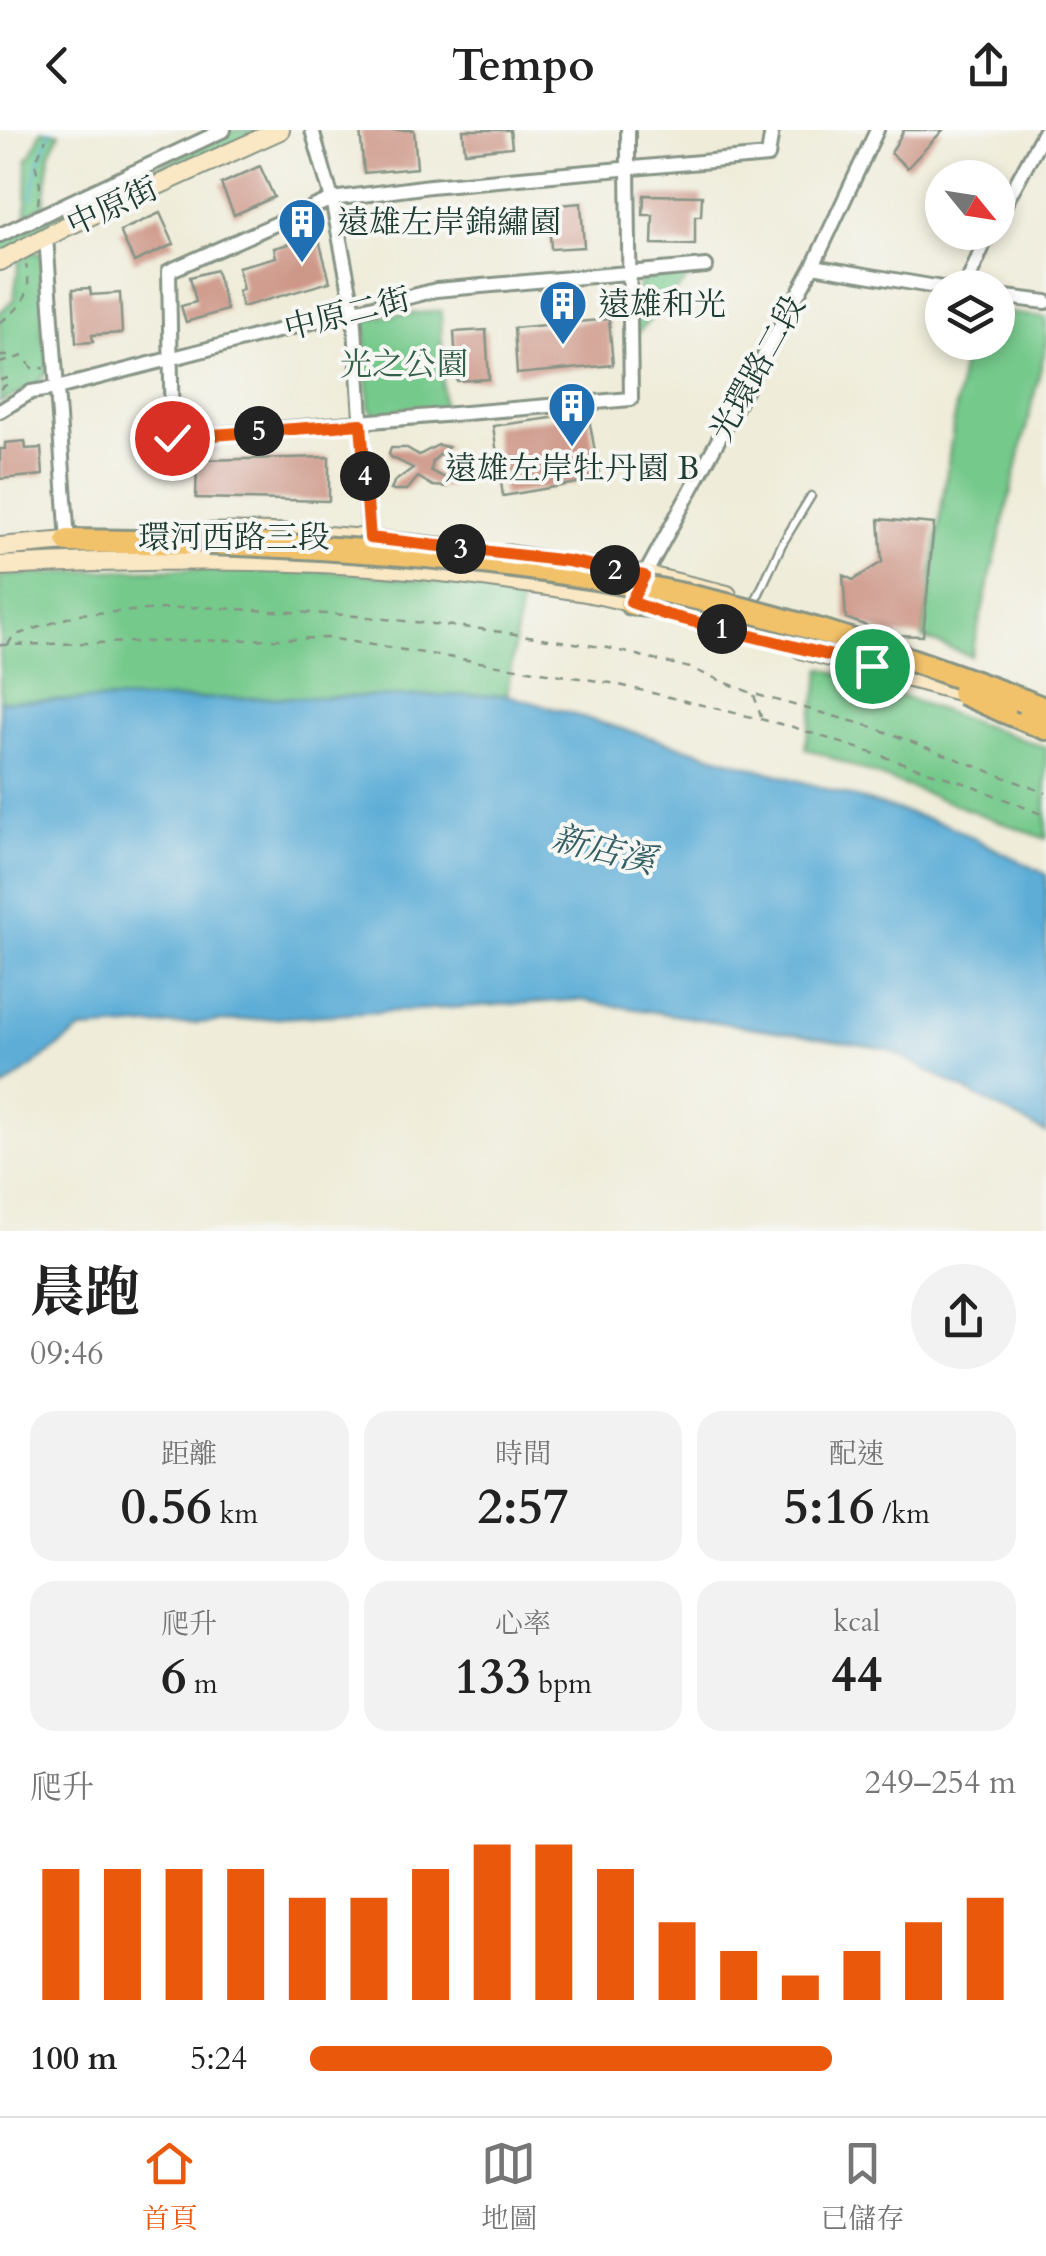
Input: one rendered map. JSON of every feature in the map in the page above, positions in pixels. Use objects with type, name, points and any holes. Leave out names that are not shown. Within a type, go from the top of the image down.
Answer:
[{"type":"highway","points":[[68,541],[297,546],[449,558],[681,594],[872,648],[1046,710]]},
{"type":"highway","points":[[631,602],[686,609],[818,642],[934,679],[1046,728]]},
{"type":"main road","name":"中原街","points":[[0,261],[280,130]]},
{"type":"main road","name":"環河西路三段","points":[[0,546],[244,531],[370,538],[568,561],[704,588],[1046,699]]},
{"type":"main road","name":"環河西路三段","points":[[0,566],[185,560],[292,562],[450,572],[580,591],[1008,704],[1046,719]]},
{"type":"street","points":[[0,235],[224,130]]},
{"type":"street","points":[[312,130],[332,200],[354,312],[370,538]]},
{"type":"street","points":[[628,130],[628,167],[630,272],[631,399],[172,438],[168,271],[332,200],[628,167],[768,156],[772,130]]},
{"type":"street","name":"光環路二段","points":[[631,602],[812,266],[877,130]]},
{"type":"street","points":[[1015,185],[1044,130]]},
{"type":"street","points":[[46,237],[68,541]]},
{"type":"street","name":"中原二街","points":[[0,411],[31,392],[436,290],[706,266]]},
{"type":"street","points":[[812,266],[925,285]]},
{"type":"street","points":[[1015,298],[1046,302]]},
{"type":"lane","points":[[754,604],[782,544],[811,496]]},
{"type":"path","points":[[0,356],[23,356]]},
{"type":"path","points":[[23,356],[33,368],[55,367]]},
{"type":"path","points":[[0,363],[23,356]]},
{"type":"path","points":[[0,380],[8,378],[9,383],[0,388]]},
{"type":"path","points":[[8,645],[13,636],[80,614],[199,607],[480,629],[608,648],[690,668],[754,694],[873,727],[1046,793]]},
{"type":"path","points":[[0,645],[328,638],[610,683],[761,719],[966,784],[1046,816]]},
{"type":"path","points":[[754,694],[761,719]]},
{"type":"green space","points":[[42,130],[60,133],[50,153],[44,205],[26,215],[27,158]]},
{"type":"green space","points":[[235,130],[263,130],[0,255],[0,240]]},
{"type":"green space","points":[[34,252],[43,259],[42,337],[47,348],[47,370],[38,382],[0,403],[0,312],[14,299],[19,259]]},
{"type":"green space","points":[[693,273],[633,338],[639,280]]},
{"type":"green space","name":"光之公園","points":[[441,311],[443,410],[376,416],[369,407],[364,321]]},
{"type":"green space","points":[[1015,314],[1046,317],[1046,346],[971,656],[923,638],[963,360],[1015,360]]},
{"type":"green space","points":[[258,568],[356,573],[522,591],[507,695],[0,701],[0,576]]},
{"type":"green space","points":[[822,668],[1046,748],[1046,839],[805,748]]},
{"type":"water","name":"新店溪","points":[[507,695],[945,824],[1046,874],[1046,1133],[887,1049],[579,1000],[81,1030],[0,1090],[0,701]]},
{"type":"building","points":[[360,130],[414,130],[417,168],[364,173]]},
{"type":"building","points":[[463,130],[510,130],[512,147],[465,152]]},
{"type":"building","points":[[904,130],[943,130],[907,168],[891,153]]},
{"type":"building","points":[[260,166],[274,197],[234,215],[221,184]]},
{"type":"building","points":[[644,195],[702,196],[701,216],[695,216],[695,245],[652,244],[653,215],[643,215]]},
{"type":"building","points":[[581,203],[584,247],[551,249],[548,206]]},
{"type":"building","points":[[160,213],[174,244],[134,262],[120,231]]},
{"type":"building","points":[[318,236],[330,282],[242,307],[238,267],[276,257],[274,248]]},
{"type":"building","points":[[216,270],[227,310],[186,322],[181,306],[196,302],[190,277]]},
{"type":"building","points":[[90,288],[91,295],[120,293],[122,333],[92,335],[93,342],[76,343],[73,289]]},
{"type":"building","name":"遠雄和光","points":[[609,319],[613,365],[517,374],[514,328]]},
{"type":"building","points":[[486,330],[489,379],[457,381],[454,332]]},
{"type":"building","points":[[588,413],[600,479],[503,496],[493,426]]},
{"type":"building","points":[[25,441],[26,449],[41,448],[43,475],[0,479],[0,449],[5,449],[5,443]]},
{"type":"building","points":[[438,445],[448,447],[433,461],[431,471],[447,479],[447,487],[433,486],[418,477],[407,490],[391,490],[394,482],[413,468],[391,457],[391,448],[407,448],[419,455]]},
{"type":"building","points":[[329,457],[329,501],[196,498],[197,460]]},
{"type":"building","points":[[879,519],[934,524],[923,636],[890,635],[846,618],[843,575],[853,580],[882,562]]},
{"type":"waterway","points":[[32,198],[37,168],[51,130]]},
{"type":"place","name":"遠雄左岸錦繡園","points":[[302,264]]},
{"type":"place","name":"遠雄和光","points":[[563,346]]},
{"type":"place","name":"遠雄左岸牡丹園 B","points":[[572,448]]},
{"type":"route","points":[[172,438],[361,424],[370,538],[568,561],[644,576],[631,602],[667,615],[872,666]]}]
